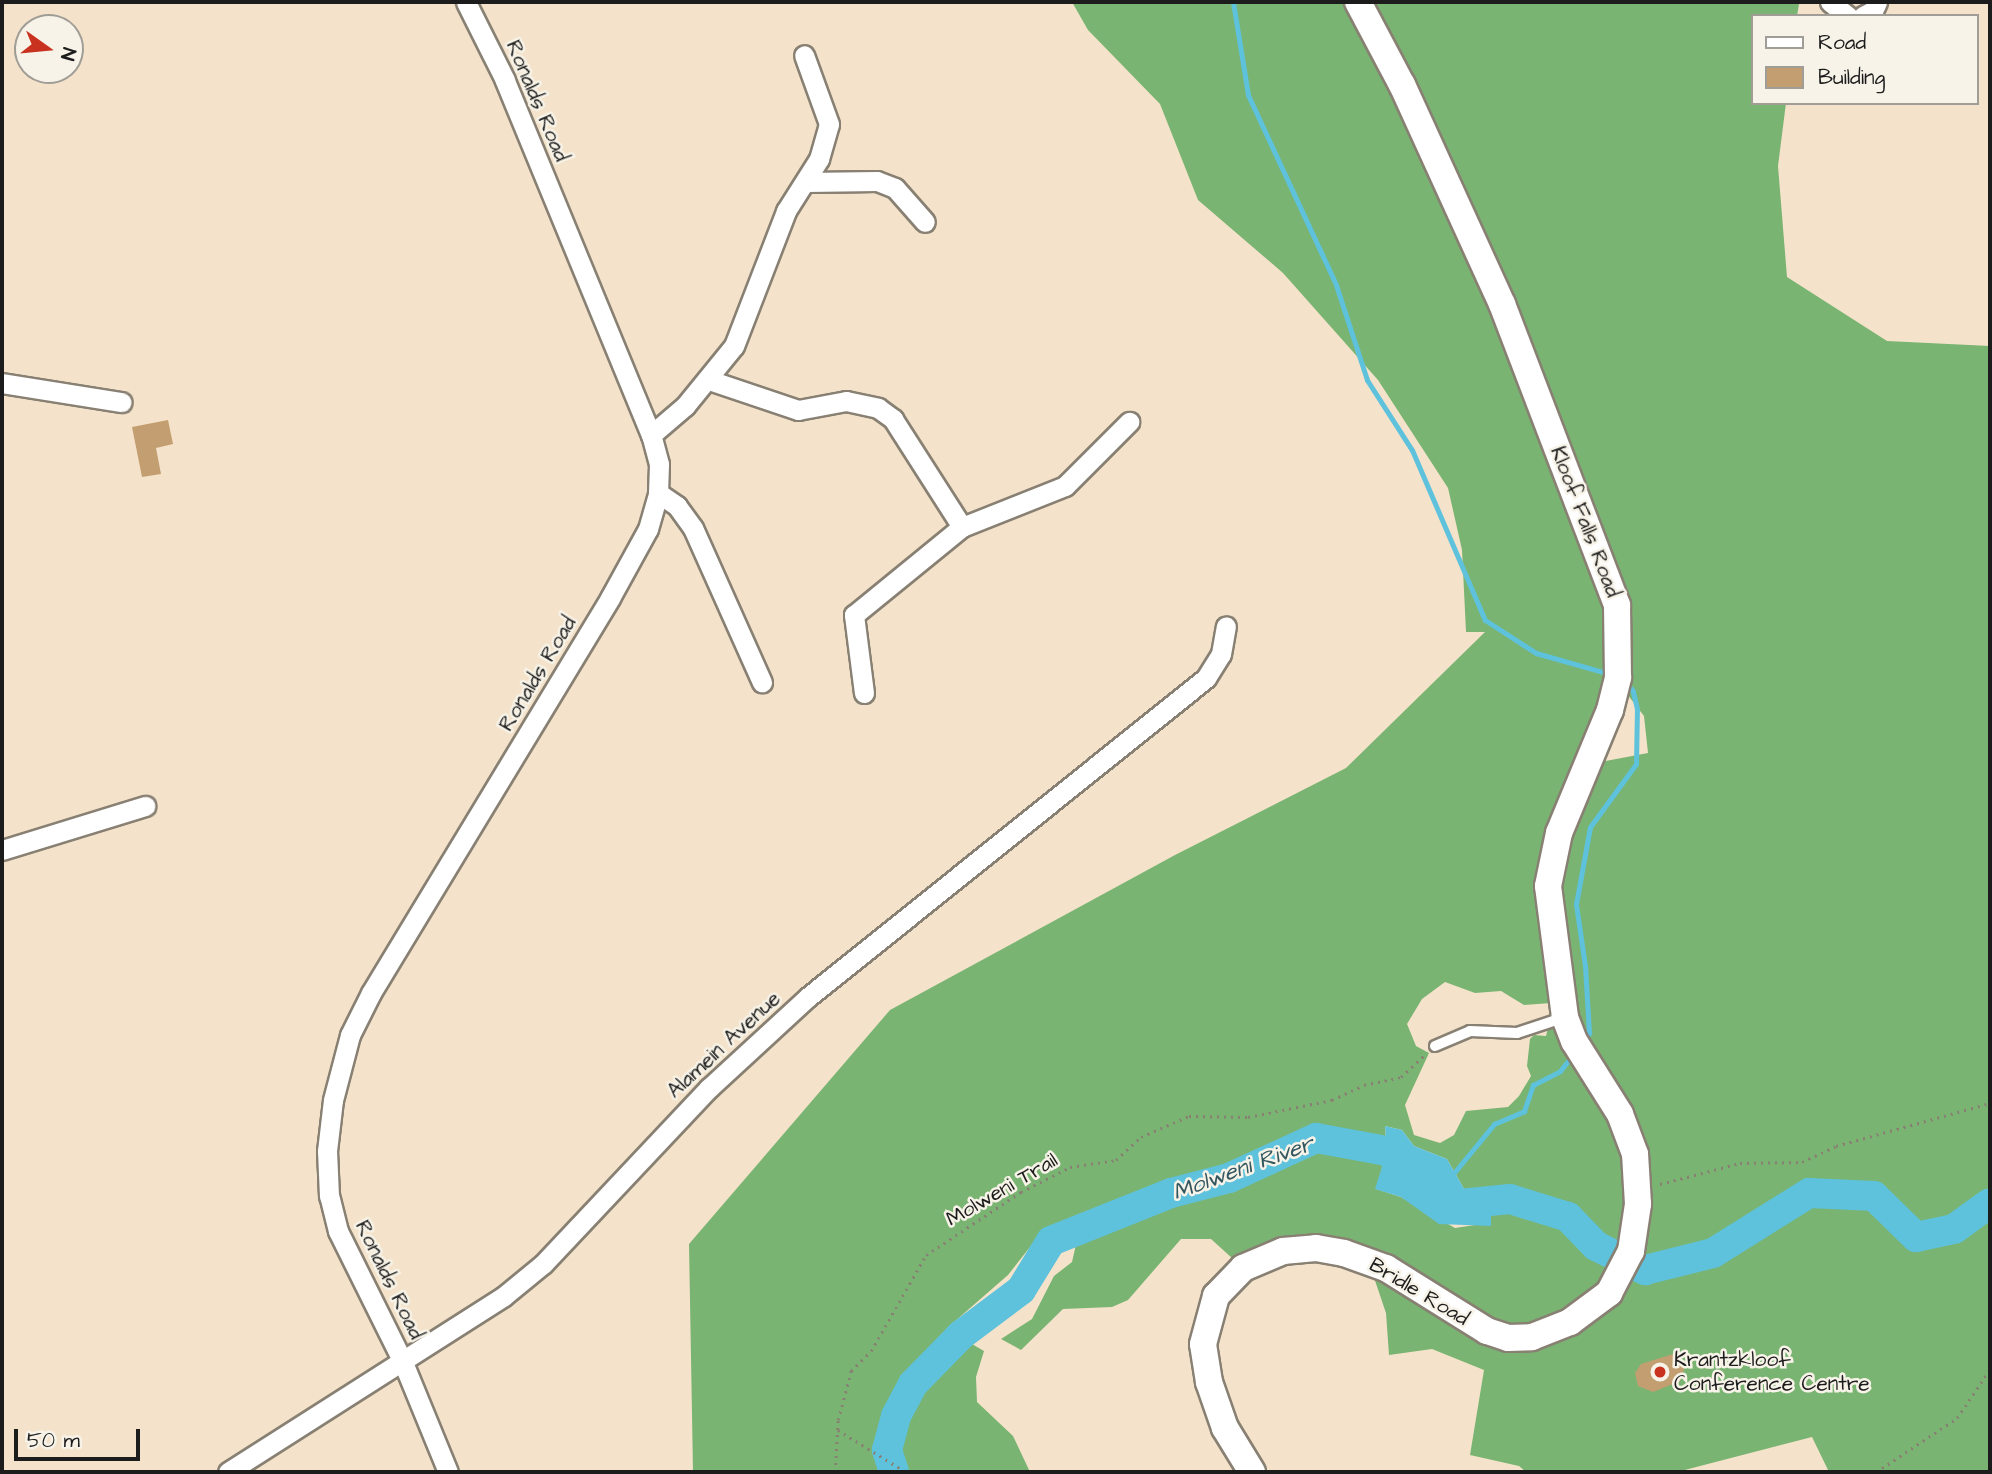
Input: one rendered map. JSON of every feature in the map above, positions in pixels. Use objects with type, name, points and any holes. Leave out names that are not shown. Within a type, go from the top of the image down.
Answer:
[{"type":"main road","name":"Kloof Falls Road","points":[[1358,2],[1402,85],[1502,304],[1617,605],[1618,677],[1610,710],[1559,833],[1548,886],[1565,1017],[1578,1047],[1620,1114],[1638,1179]]},
{"type":"main road","name":"Bridle Road","points":[[1252,1472],[1225,1428],[1209,1382],[1203,1344],[1216,1296],[1254,1262],[1309,1248],[1364,1258],[1468,1321],[1508,1338],[1532,1337],[1570,1322],[1609,1293],[1621,1276],[1631,1251],[1638,1179]]},
{"type":"street","name":"Ronalds Road","points":[[449,1472],[402,1360],[338,1231],[329,1196],[327,1152],[333,1100],[350,1035],[398,945],[610,598],[648,529],[658,493],[659,464],[651,435],[505,80],[466,2]]},
{"type":"street","points":[[1830,2],[1845,14]]},
{"type":"street","points":[[651,435],[709,380],[734,346],[751,312],[786,211],[807,182],[827,141],[829,124],[804,55]]},
{"type":"street","points":[[807,182],[877,181],[895,188],[925,222]]},
{"type":"street","points":[[709,380],[798,410],[846,401],[878,408],[893,419],[962,527]]},
{"type":"street","points":[[2,383],[121,402]]},
{"type":"street","points":[[863,693],[853,616],[962,527],[1065,486],[1129,422]]},
{"type":"street","points":[[658,493],[677,506],[693,528],[762,682]]},
{"type":"street","name":"Alamein Avenue","points":[[228,1472],[505,1296],[543,1264],[709,1088],[808,996],[1174,707],[1206,678],[1221,654],[1226,626]]},
{"type":"street","points":[[2,849],[145,806]]},
{"type":"lane","points":[[1435,1046],[1470,1031],[1517,1033],[1565,1017]]},
{"type":"path","name":"Molweni Trail","points":[[835,1472],[838,1429],[851,1371],[870,1351],[926,1255],[971,1224],[1070,1167],[1116,1160],[1141,1137],[1189,1116],[1248,1117],[1332,1100],[1364,1085],[1401,1077],[1435,1046]]},
{"type":"path","points":[[1638,1179],[1663,1185],[1740,1163],[1802,1162],[1836,1146],[1990,1104]]},
{"type":"path","points":[[1876,1472],[1957,1418],[1990,1369]]},
{"type":"path","points":[[838,1429],[906,1472]]},
{"type":"green space","points":[[1072,2],[1799,4],[1797,14],[1750,14],[1750,105],[1786,105],[1778,166],[1787,277],[1887,341],[1990,346],[1990,1472],[1829,1472],[1812,1437],[1677,1472],[1526,1472],[1519,1466],[1470,1455],[1484,1370],[1432,1349],[1389,1355],[1386,1313],[1368,1260],[1344,1253],[1243,1268],[1211,1239],[1181,1239],[1128,1300],[1112,1307],[1063,1309],[1021,1350],[1001,1339],[1032,1319],[1054,1276],[1072,1262],[1075,1249],[1075,1240],[1045,1228],[1008,1275],[946,1329],[984,1351],[976,1377],[977,1402],[1013,1436],[1030,1472],[693,1472],[689,1244],[890,1010],[1175,855],[1346,768],[1485,632],[1466,632],[1462,550],[1448,488],[1378,380],[1283,273],[1198,200],[1160,104],[1088,30]],"holes":[[[1624,690],[1644,716],[1648,753],[1595,763]],[[1445,982],[1475,993],[1501,991],[1524,1005],[1551,1003],[1552,1011],[1546,1036],[1534,1035],[1530,1039],[1527,1066],[1531,1076],[1519,1096],[1508,1107],[1466,1111],[1454,1135],[1440,1143],[1414,1135],[1405,1105],[1429,1053],[1416,1046],[1407,1024],[1422,999]],[[1385,1126],[1402,1130],[1414,1146],[1447,1159],[1467,1194],[1482,1203],[1475,1225],[1455,1228],[1401,1197],[1376,1189],[1387,1151]]]},
{"type":"water","points":[[1385,1126],[1402,1130],[1414,1146],[1447,1159],[1467,1194],[1491,1215],[1491,1226],[1439,1224],[1401,1197],[1375,1189],[1387,1151]]},
{"type":"building","points":[[168,420],[173,444],[156,448],[161,474],[142,477],[132,427]]},
{"type":"building","name":"Krantzkloof Conference Centre","points":[[1673,1354],[1685,1366],[1680,1381],[1653,1392],[1638,1386],[1635,1373],[1641,1364]]},
{"type":"waterway","points":[[1233,2],[1248,95],[1336,285],[1367,380],[1412,450],[1485,620],[1536,653],[1603,672]]},
{"type":"waterway","points":[[1584,1040],[1589,1033],[1585,966],[1576,904],[1590,827],[1636,764],[1637,709],[1633,691],[1626,683]]},
{"type":"waterway","points":[[1453,1174],[1494,1124],[1524,1111],[1533,1085],[1560,1071],[1574,1053]]},
{"type":"waterway","name":"Molweni River","points":[[894,1472],[887,1450],[896,1416],[913,1384],[961,1335],[1021,1290],[1051,1241],[1171,1193],[1229,1178],[1316,1138],[1387,1151],[1431,1188],[1460,1204],[1510,1199],[1568,1217],[1596,1246],[1645,1270],[1713,1253],[1809,1193],[1874,1196],[1916,1237],[1954,1229],[1990,1203]]},
{"type":"place","name":"Krantzkloof Conference Centre","points":[[1660,1372]]}]
